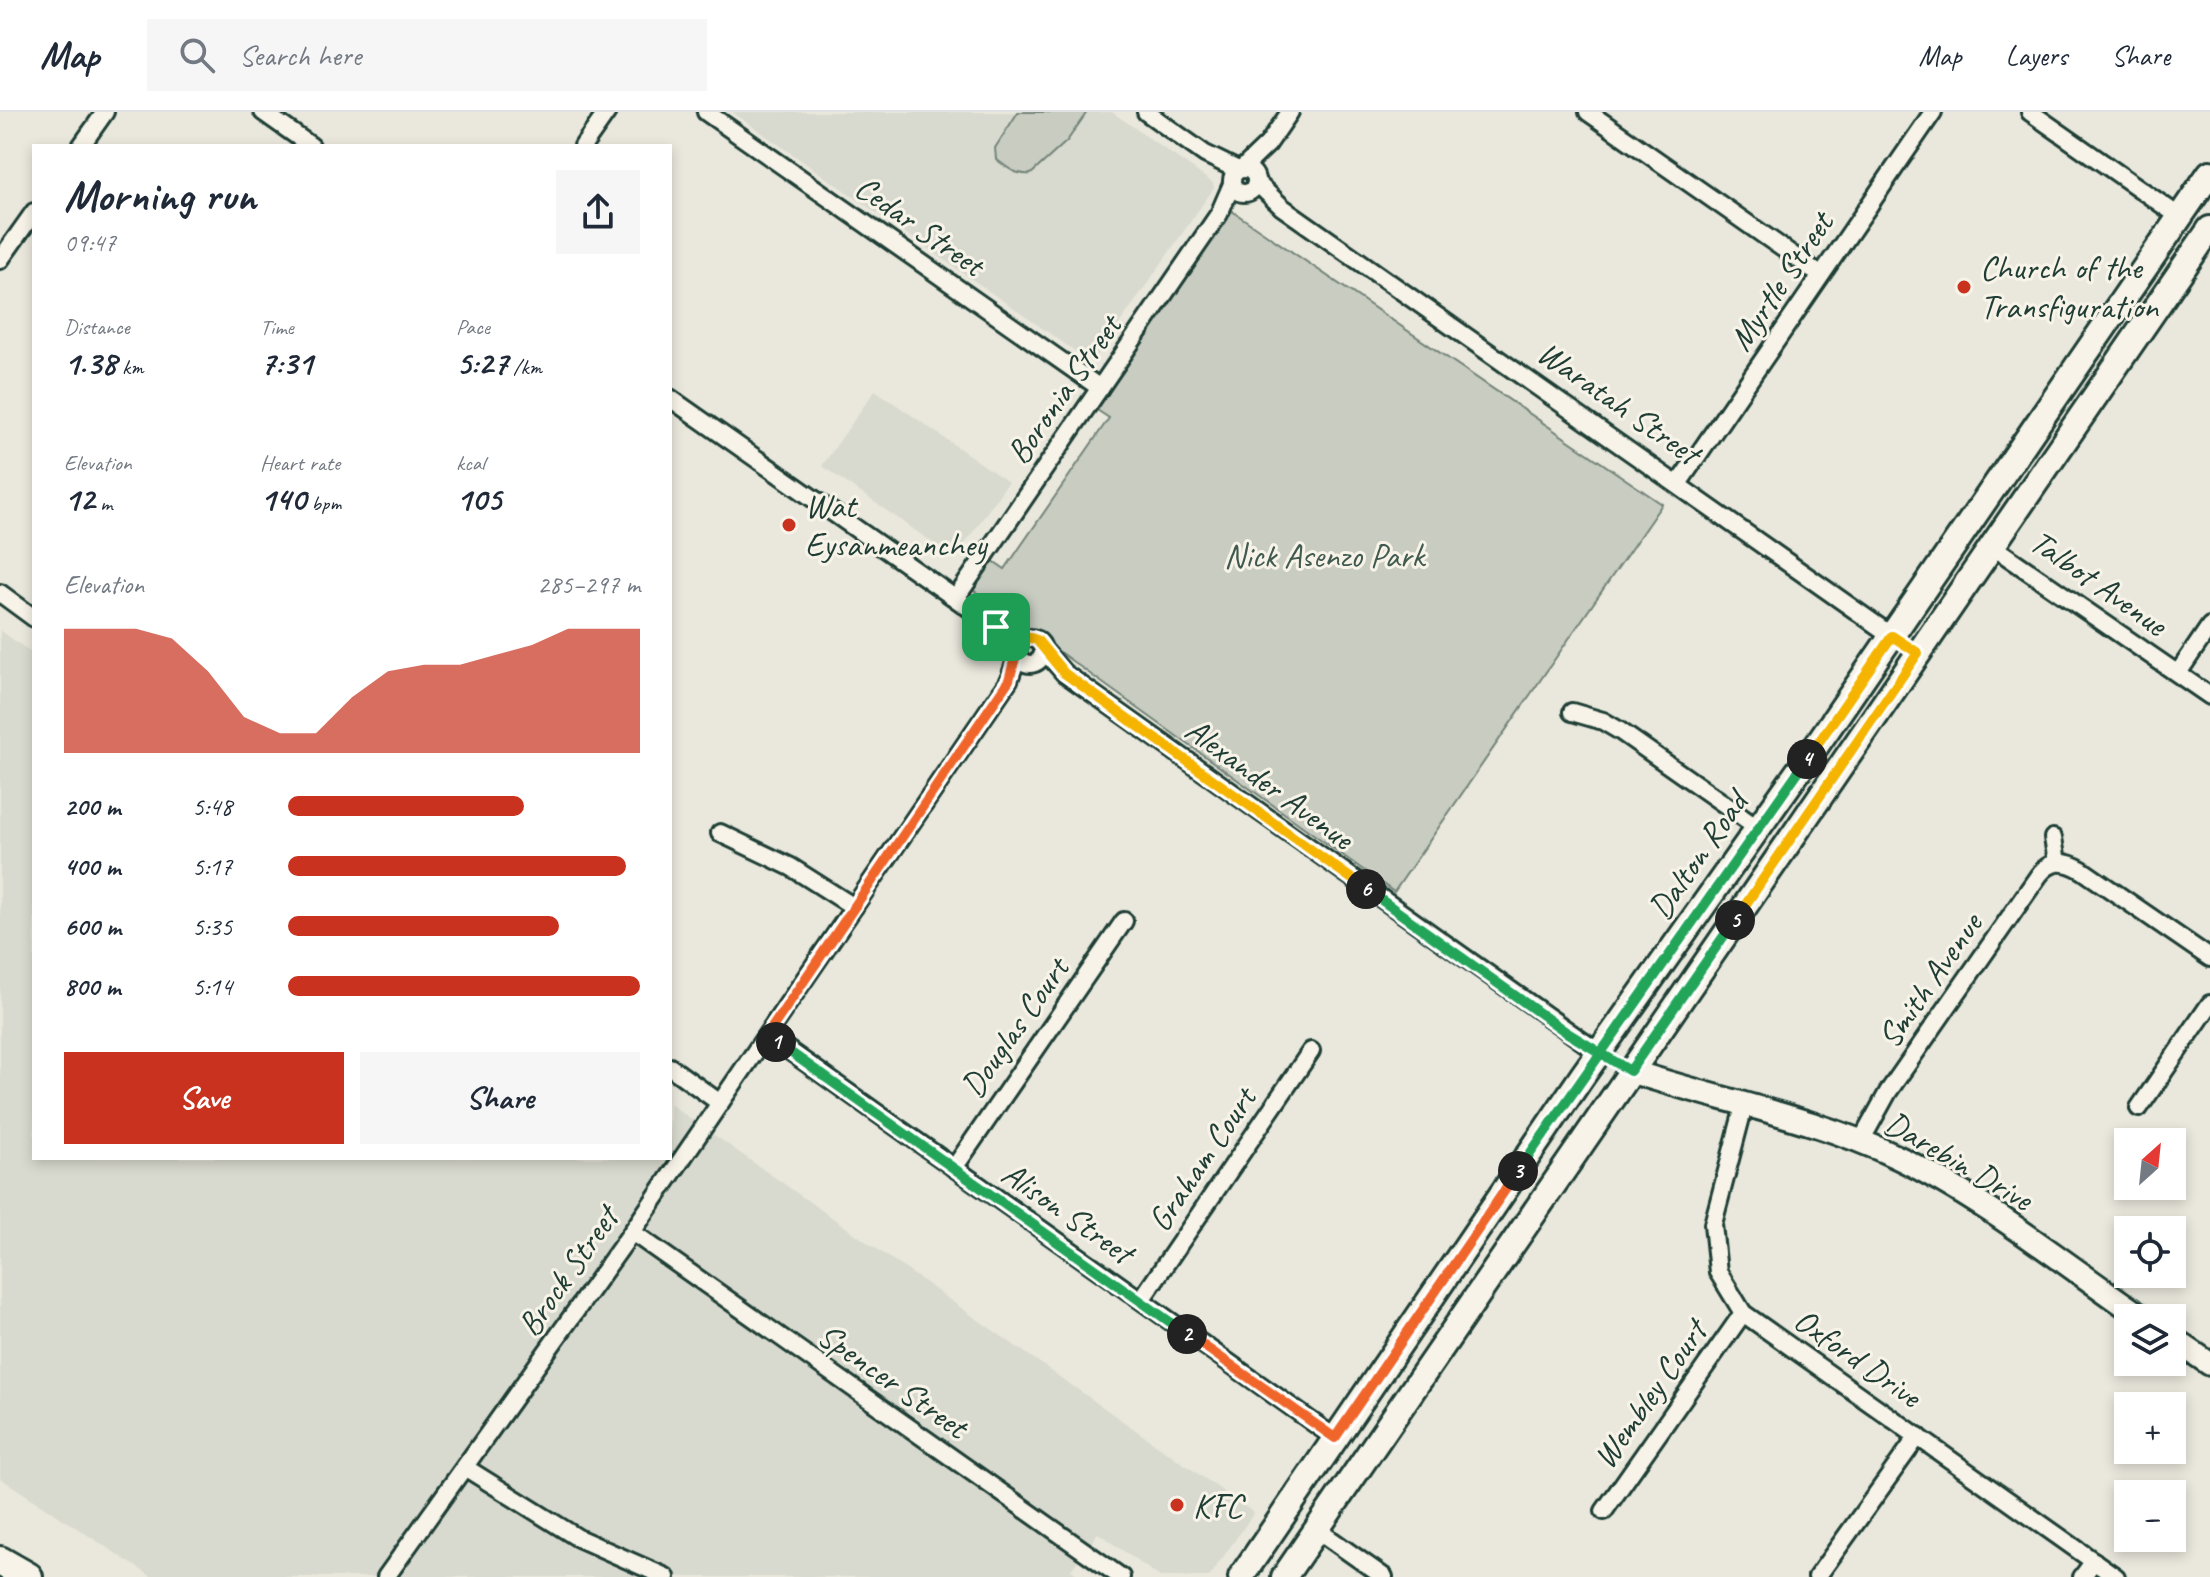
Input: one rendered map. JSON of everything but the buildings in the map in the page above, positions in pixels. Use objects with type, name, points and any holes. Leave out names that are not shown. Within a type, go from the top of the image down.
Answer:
[{"type":"highway","points":[[0,1561],[28,1577]]},
{"type":"main road","name":"Dalton Road","points":[[1241,1577],[1599,1053],[1892,636],[2210,173]]},
{"type":"main road","name":"Dalton Road","points":[[1284,1577],[2210,229]]},
{"type":"main road","name":"Waratah Street","points":[[1892,636],[1918,653]]},
{"type":"main road","points":[[1599,1053],[1630,1071]]},
{"type":"street","points":[[82,144],[105,112]]},
{"type":"street","points":[[263,112],[308,144]]},
{"type":"street","points":[[584,144],[607,112]]},
{"type":"street","name":"Cedar Street","points":[[706,112],[1100,388]]},
{"type":"street","name":"Waratah Street","points":[[1146,112],[1892,636]]},
{"type":"street","name":"Boronia Street","points":[[956,598],[1290,112]]},
{"type":"street","points":[[1588,112],[1821,275]]},
{"type":"street","name":"Myrtle Street","points":[[1678,484],[1933,112]]},
{"type":"street","points":[[2030,112],[2180,217]]},
{"type":"street","points":[[0,260],[32,215]]},
{"type":"street","name":"Alexander Avenue","points":[[672,399],[1599,1053]]},
{"type":"street","name":"Talbot Avenue","points":[[1992,546],[2210,696]]},
{"type":"street","points":[[4,597],[32,617]]},
{"type":"street","points":[[2178,673],[2210,626]]},
{"type":"street","name":"Brock Street","points":[[386,1577],[632,1232],[1028,653]]},
{"type":"street","points":[[1572,712],[1603,721],[1620,731],[1757,827]]},
{"type":"street","points":[[720,833],[791,867],[854,907]]},
{"type":"street","points":[[2053,838],[2057,862],[2082,870],[2210,958]]},
{"type":"street","name":"Smith Avenue","points":[[1861,1141],[1888,1092],[2021,900],[2044,868],[2057,862]]},
{"type":"street","name":"Douglas Court","points":[[954,1168],[1124,921]]},
{"type":"street","points":[[2139,1108],[2210,1004]]},
{"type":"street","name":"Alison Street","points":[[767,1035],[1335,1438]]},
{"type":"street","name":"Graham Court","points":[[1141,1300],[1311,1051]]},
{"type":"street","points":[[672,1068],[720,1103]]},
{"type":"street","name":"Darebin Drive","points":[[1630,1071],[1861,1141],[1898,1157],[1958,1192],[2122,1304]]},
{"type":"street","name":"Oxford Drive","points":[[1744,1106],[1713,1224],[1718,1272],[1743,1313],[2116,1577]]},
{"type":"street","name":"Spencer Street","points":[[632,1232],[1120,1577]]},
{"type":"street","name":"Wembley Court","points":[[1604,1511],[1743,1313]]},
{"type":"street","points":[[2186,1348],[2210,1364]]},
{"type":"street","points":[[1817,1577],[1918,1436]]},
{"type":"street","points":[[466,1468],[578,1538],[666,1577]]},
{"type":"street","points":[[1316,1529],[1384,1577]]},
{"type":"street","points":[[2082,1577],[2094,1561]]},
{"type":"shaded area","points":[[732,112],[1112,112],[1213,183],[1214,188],[1092,363]]},
{"type":"shaded area","points":[[875,390],[1008,482],[955,558],[822,466]]},
{"type":"shaded area","points":[[0,630],[32,654],[32,1160],[672,1160],[672,1105],[1254,1513],[1209,1577],[1160,1577],[1098,1533],[1071,1570],[1081,1577],[152,1577],[0,1478]]},
{"type":"green space","points":[[1018,112],[1087,112],[1067,141],[1031,174],[1021,174],[996,159],[995,148]]},
{"type":"green space","name":"Nick Asenzo Park","points":[[1232,211],[1662,504],[1394,892],[973,590],[993,561],[1005,569],[1109,418],[1097,410]]},
{"type":"place","name":"Church of the Transfiguration","points":[[1964,287]]},
{"type":"place","name":"Wat Eysanmeanchey","points":[[789,525]]},
{"type":"place","name":"KFC","points":[[1177,1505]]},
{"type":"route","points":[[996,627],[1018,655],[1009,680],[767,1035],[1335,1438],[1599,1053],[1892,636],[1918,653],[1630,1071],[1599,1053],[1566,1032],[1064,673],[1040,642],[996,627]]}]
